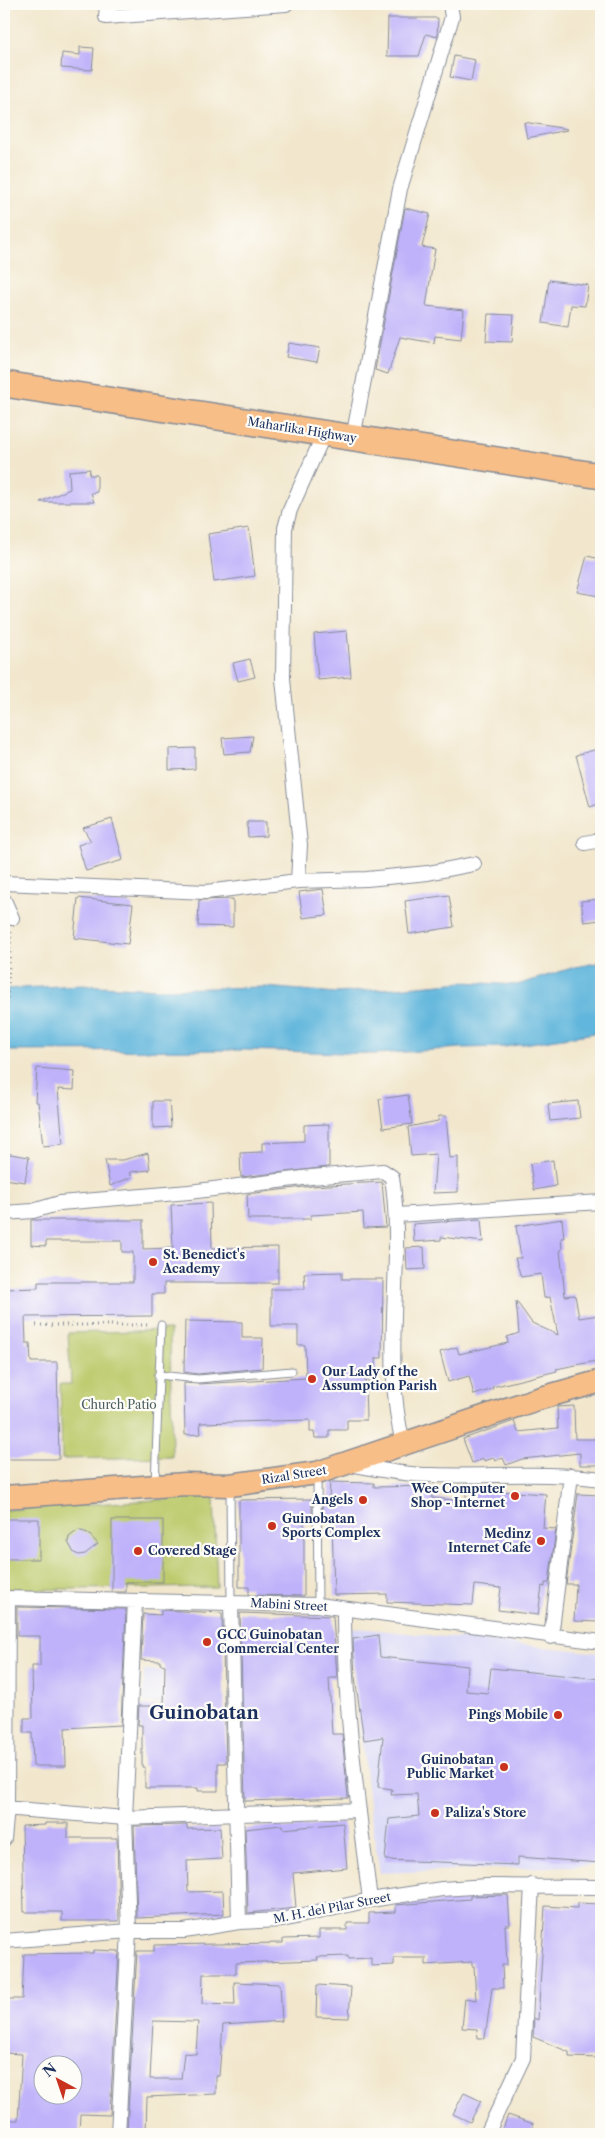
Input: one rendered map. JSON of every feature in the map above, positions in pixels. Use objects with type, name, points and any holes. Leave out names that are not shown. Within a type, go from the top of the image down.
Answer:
[{"type":"highway","name":"Maharlika Highway","points":[[4,384],[601,476]]},
{"type":"main road","name":"Rizal Street","points":[[4,1498],[155,1486],[230,1485],[317,1473],[350,1464],[403,1443],[534,1400],[601,1381]]},
{"type":"street","points":[[107,4],[106,18],[286,4]]},
{"type":"street","points":[[352,438],[396,208],[452,17],[450,4]]},
{"type":"street","points":[[298,881],[300,846],[284,679],[285,528],[290,510],[324,434]]},
{"type":"street","points":[[585,843],[601,840]]},
{"type":"street","points":[[4,883],[206,892],[298,881],[367,879],[428,873],[474,864]]},
{"type":"street","points":[[4,900],[12,918]]},
{"type":"street","points":[[4,1213],[33,1211],[60,1203],[189,1192],[372,1170],[383,1171],[392,1177],[397,1215],[394,1374],[395,1404],[403,1443]]},
{"type":"street","points":[[397,1215],[601,1202]]},
{"type":"street","points":[[350,1464],[388,1472],[432,1475],[571,1475],[601,1479]]},
{"type":"street","points":[[551,1637],[571,1475]]},
{"type":"street","points":[[4,1839],[6,1598]]},
{"type":"street","name":"Mabini Street","points":[[6,1598],[318,1605],[344,1610],[601,1642]]},
{"type":"street","points":[[118,2134],[129,1931],[125,1818],[135,1601]]},
{"type":"street","points":[[231,1603],[234,1816],[239,1922]]},
{"type":"street","points":[[344,1610],[344,1662],[370,1900]]},
{"type":"street","points":[[5,1808],[125,1818],[234,1816],[359,1810]]},
{"type":"street","points":[[487,2134],[523,2058],[532,1885]]},
{"type":"street","name":"M. H. del Pilar Street","points":[[4,1941],[129,1931],[184,1931],[239,1922],[282,1920],[370,1900],[442,1889],[532,1885],[601,1887]]},
{"type":"lane","points":[[155,1486],[161,1325]]},
{"type":"lane","points":[[158,1375],[198,1379],[292,1371]]},
{"type":"lane","points":[[317,1473],[318,1605]]},
{"type":"lane","points":[[230,1485],[231,1603]]},
{"type":"path","points":[[4,1058],[12,918]]},
{"type":"path","points":[[36,1325],[161,1325]]},
{"type":"shaded area","points":[[348,1627],[601,1653],[601,1865],[380,1873],[370,1811]]},
{"type":"shaded area","points":[[144,1670],[162,1671],[162,1703],[144,1703]]},
{"type":"green space","name":"Church Patio","points":[[170,1330],[172,1457],[62,1459],[60,1384],[71,1384],[68,1333]]},
{"type":"green space","points":[[214,1496],[217,1587],[4,1590],[4,1510]]},
{"type":"water","points":[[601,962],[601,1032],[505,1047],[376,1054],[245,1050],[4,1051],[4,989],[79,985],[159,989],[265,987],[337,993],[464,982],[517,985],[575,967]]},
{"type":"building","points":[[388,18],[438,18],[437,37],[426,34],[419,56],[387,56]]},
{"type":"building","points":[[80,47],[94,48],[92,70],[61,68],[62,53],[80,55]]},
{"type":"building","points":[[454,56],[475,60],[471,81],[450,77]]},
{"type":"building","points":[[524,122],[567,129],[567,130],[527,138]]},
{"type":"building","points":[[405,208],[430,214],[422,247],[435,249],[426,306],[464,310],[461,339],[435,336],[434,343],[400,337],[388,374],[375,370]]},
{"type":"building","points":[[549,280],[588,285],[585,306],[571,305],[568,327],[543,323]]},
{"type":"building","points":[[488,314],[514,315],[512,342],[486,341]]},
{"type":"building","points":[[289,343],[320,348],[317,362],[286,357]]},
{"type":"building","points":[[90,469],[89,475],[97,475],[97,492],[91,493],[94,502],[40,502],[70,489],[69,471]]},
{"type":"building","points":[[249,528],[255,576],[214,582],[208,534]]},
{"type":"building","points":[[587,556],[601,559],[599,596],[577,592]]},
{"type":"building","points":[[347,631],[351,677],[318,680],[314,634]]},
{"type":"building","points":[[250,659],[255,677],[238,681],[233,663]]},
{"type":"building","points":[[253,736],[250,752],[224,754],[222,738]]},
{"type":"building","points":[[195,748],[195,769],[169,770],[169,749]]},
{"type":"building","points":[[601,748],[601,803],[590,807],[576,755]]},
{"type":"building","points":[[112,819],[123,860],[86,871],[78,845],[91,841],[83,828]]},
{"type":"building","points":[[247,822],[266,822],[266,836],[248,837]]},
{"type":"building","points":[[323,889],[327,915],[303,918],[299,892]]},
{"type":"building","points":[[449,895],[454,927],[409,934],[405,901]]},
{"type":"building","points":[[78,898],[133,904],[128,944],[74,938]]},
{"type":"building","points":[[233,899],[233,927],[198,926],[199,900]]},
{"type":"building","points":[[601,899],[601,920],[584,922],[581,901]]},
{"type":"building","points":[[37,1068],[75,1071],[74,1090],[58,1089],[63,1144],[43,1146],[38,1102],[35,1102]]},
{"type":"building","points":[[408,1095],[412,1124],[383,1128],[379,1099]]},
{"type":"building","points":[[153,1101],[169,1101],[171,1127],[153,1128]]},
{"type":"building","points":[[578,1101],[580,1118],[550,1121],[548,1104]]},
{"type":"building","points":[[439,1116],[446,1116],[450,1158],[458,1157],[458,1192],[433,1193],[436,1154],[411,1156],[408,1127],[438,1121]]},
{"type":"building","points":[[329,1124],[329,1167],[241,1177],[240,1153],[262,1152],[262,1143],[304,1141],[304,1125]]},
{"type":"building","points":[[4,1153],[29,1157],[25,1182],[4,1179]]},
{"type":"building","points":[[148,1153],[150,1170],[130,1172],[132,1177],[110,1186],[105,1160],[123,1160]]},
{"type":"building","points":[[553,1160],[556,1186],[534,1190],[530,1164]]},
{"type":"building","points":[[382,1182],[386,1227],[364,1228],[363,1212],[311,1215],[311,1219],[248,1219],[247,1194],[312,1186]]},
{"type":"building","points":[[211,1203],[212,1248],[278,1247],[278,1283],[164,1283],[164,1294],[152,1294],[152,1316],[25,1317],[26,1343],[30,1343],[31,1362],[57,1362],[59,1459],[4,1459],[4,1289],[38,1288],[38,1282],[133,1282],[133,1252],[122,1252],[122,1241],[46,1241],[46,1246],[31,1245],[31,1220],[143,1220],[143,1249],[173,1248],[171,1205]]},
{"type":"building","points":[[481,1219],[483,1242],[441,1237],[441,1240],[414,1242],[413,1224]]},
{"type":"building","points":[[562,1219],[564,1238],[561,1238],[562,1250],[560,1250],[565,1296],[575,1295],[579,1318],[599,1315],[601,1360],[556,1369],[557,1371],[492,1387],[493,1389],[474,1395],[469,1376],[448,1382],[440,1352],[457,1347],[459,1354],[508,1343],[507,1337],[519,1333],[516,1301],[532,1323],[558,1335],[550,1297],[544,1298],[541,1274],[521,1277],[515,1258],[521,1258],[516,1226]]},
{"type":"building","points":[[424,1247],[425,1269],[407,1270],[406,1248]]},
{"type":"building","name":"Our Lady of the Assumption Parish","points":[[342,1272],[342,1279],[383,1279],[382,1358],[376,1358],[377,1381],[365,1381],[366,1420],[347,1420],[347,1430],[329,1430],[329,1438],[315,1438],[314,1432],[310,1432],[310,1420],[200,1423],[201,1434],[185,1435],[184,1383],[198,1384],[306,1378],[305,1345],[298,1345],[298,1326],[271,1326],[271,1289],[305,1289],[304,1273]]},
{"type":"building","points":[[185,1321],[242,1322],[242,1338],[263,1338],[262,1368],[198,1374],[184,1372]]},
{"type":"building","points":[[574,1406],[575,1439],[601,1439],[601,1465],[580,1465],[580,1453],[522,1459],[506,1465],[503,1458],[495,1461],[494,1458],[484,1461],[484,1459],[472,1463],[463,1439],[514,1421],[518,1432],[558,1428],[557,1407]]},
{"type":"building","points":[[330,1482],[374,1483],[374,1487],[432,1486],[432,1498],[466,1501],[466,1489],[546,1494],[543,1528],[556,1529],[549,1583],[545,1583],[545,1587],[542,1586],[538,1615],[498,1610],[501,1588],[475,1585],[473,1605],[387,1602],[387,1594],[334,1595],[332,1518],[323,1518],[322,1499],[329,1499]]},
{"type":"building","points":[[578,1494],[601,1495],[601,1620],[599,1622],[574,1621],[576,1584],[566,1584]]},
{"type":"building","name":"Guinobatan Sports Complex","points":[[312,1499],[312,1518],[304,1518],[304,1596],[249,1595],[249,1587],[239,1587],[239,1500]]},
{"type":"building","points":[[6,1519],[39,1519],[39,1559],[6,1559]]},
{"type":"building","name":"Covered Stage","points":[[112,1520],[163,1520],[163,1582],[126,1582],[126,1592],[112,1592]]},
{"type":"building","points":[[78,1530],[88,1533],[98,1544],[85,1554],[79,1555],[74,1553],[68,1542],[69,1537]]},
{"type":"building","points":[[17,1607],[126,1609],[121,1725],[65,1728],[66,1766],[33,1766],[32,1733],[24,1733],[24,1718],[33,1718],[32,1666],[40,1666],[40,1636],[17,1636]]},
{"type":"building","points":[[161,1610],[222,1613],[226,1763],[218,1763],[218,1791],[198,1791],[198,1788],[145,1788],[145,1767],[142,1767],[142,1725],[138,1725],[139,1706],[164,1706],[165,1665],[160,1664],[160,1661],[141,1660],[143,1614],[161,1615]]},
{"type":"building","points":[[240,1613],[333,1616],[337,1678],[329,1678],[332,1734],[342,1734],[348,1798],[245,1801]]},
{"type":"building","points":[[378,1635],[380,1657],[468,1666],[466,1691],[488,1693],[491,1668],[601,1679],[601,1863],[518,1857],[518,1865],[385,1860],[389,1819],[419,1816],[417,1794],[391,1795],[392,1789],[378,1787],[383,1737],[364,1740],[355,1677],[353,1639]]},
{"type":"building","points":[[45,1823],[68,1823],[68,1838],[117,1838],[119,1921],[62,1921],[62,1912],[24,1912],[22,1826],[45,1825]]},
{"type":"building","points":[[343,1823],[347,1868],[293,1873],[296,1908],[248,1913],[245,1829],[282,1825],[283,1829]]},
{"type":"building","points":[[187,1825],[187,1829],[220,1828],[222,1859],[187,1861],[188,1892],[223,1891],[224,1914],[137,1918],[134,1826]]},
{"type":"building","points":[[508,1895],[510,1925],[505,1925],[507,1965],[502,1965],[503,1988],[492,1988],[485,2038],[478,2038],[477,2029],[462,2028],[465,1998],[476,2000],[474,1966],[472,1966],[472,1962],[426,1965],[426,1958],[394,1958],[394,1965],[371,1966],[371,1958],[348,1959],[348,1956],[317,1957],[318,1960],[236,1963],[236,1974],[203,1974],[202,2004],[235,2005],[234,1982],[280,1984],[282,2021],[223,2025],[219,2076],[216,2076],[216,2094],[147,2097],[146,2131],[127,2131],[137,1951],[154,1951],[154,1945],[283,1943],[283,1939],[319,1938],[319,1930],[347,1930],[347,1923],[369,1923],[369,1913],[396,1912],[396,1905],[470,1899],[470,1896]],"holes":[[[153,2021],[198,2022],[196,2054],[184,2053],[181,2079],[150,2079]]]},
{"type":"building","points":[[577,1903],[601,1904],[597,2011],[601,2011],[601,2058],[569,2057],[569,2052],[533,2037],[534,2018],[538,2020],[545,1906],[577,1908]]},
{"type":"building","points":[[93,1950],[119,1951],[110,2115],[80,2114],[79,2134],[4,2134],[4,2120],[18,2120],[22,2054],[4,2053],[4,1999],[22,1999],[24,1954],[93,1953]]},
{"type":"building","points":[[317,1985],[351,1987],[349,2018],[316,2017]]},
{"type":"building","points":[[464,2093],[481,2101],[470,2122],[453,2114]]},
{"type":"building","points":[[508,2115],[534,2124],[531,2134],[501,2134]]},
{"type":"place","name":"St. Benedict's Academy","points":[[153,1262]]},
{"type":"place","name":"Our Lady of the Assumption Parish","points":[[312,1379]]},
{"type":"place","name":"Wee Computer Shop - Internet","points":[[515,1496]]},
{"type":"place","name":"Angels","points":[[363,1500]]},
{"type":"place","name":"Guinobatan Sports Complex","points":[[272,1526]]},
{"type":"place","name":"Medinz Internet Cafe","points":[[541,1541]]},
{"type":"place","name":"Covered Stage","points":[[138,1551]]},
{"type":"place","name":"GCC Guinobatan Commercial Center","points":[[207,1642]]},
{"type":"place","name":"Pings Mobile","points":[[558,1715]]},
{"type":"place","name":"Guinobatan Public Market","points":[[504,1767]]},
{"type":"place","name":"Paliza's Store","points":[[435,1813]]},
{"type":"district","name":"Guinobatan","points":[[204,1713]]}]
